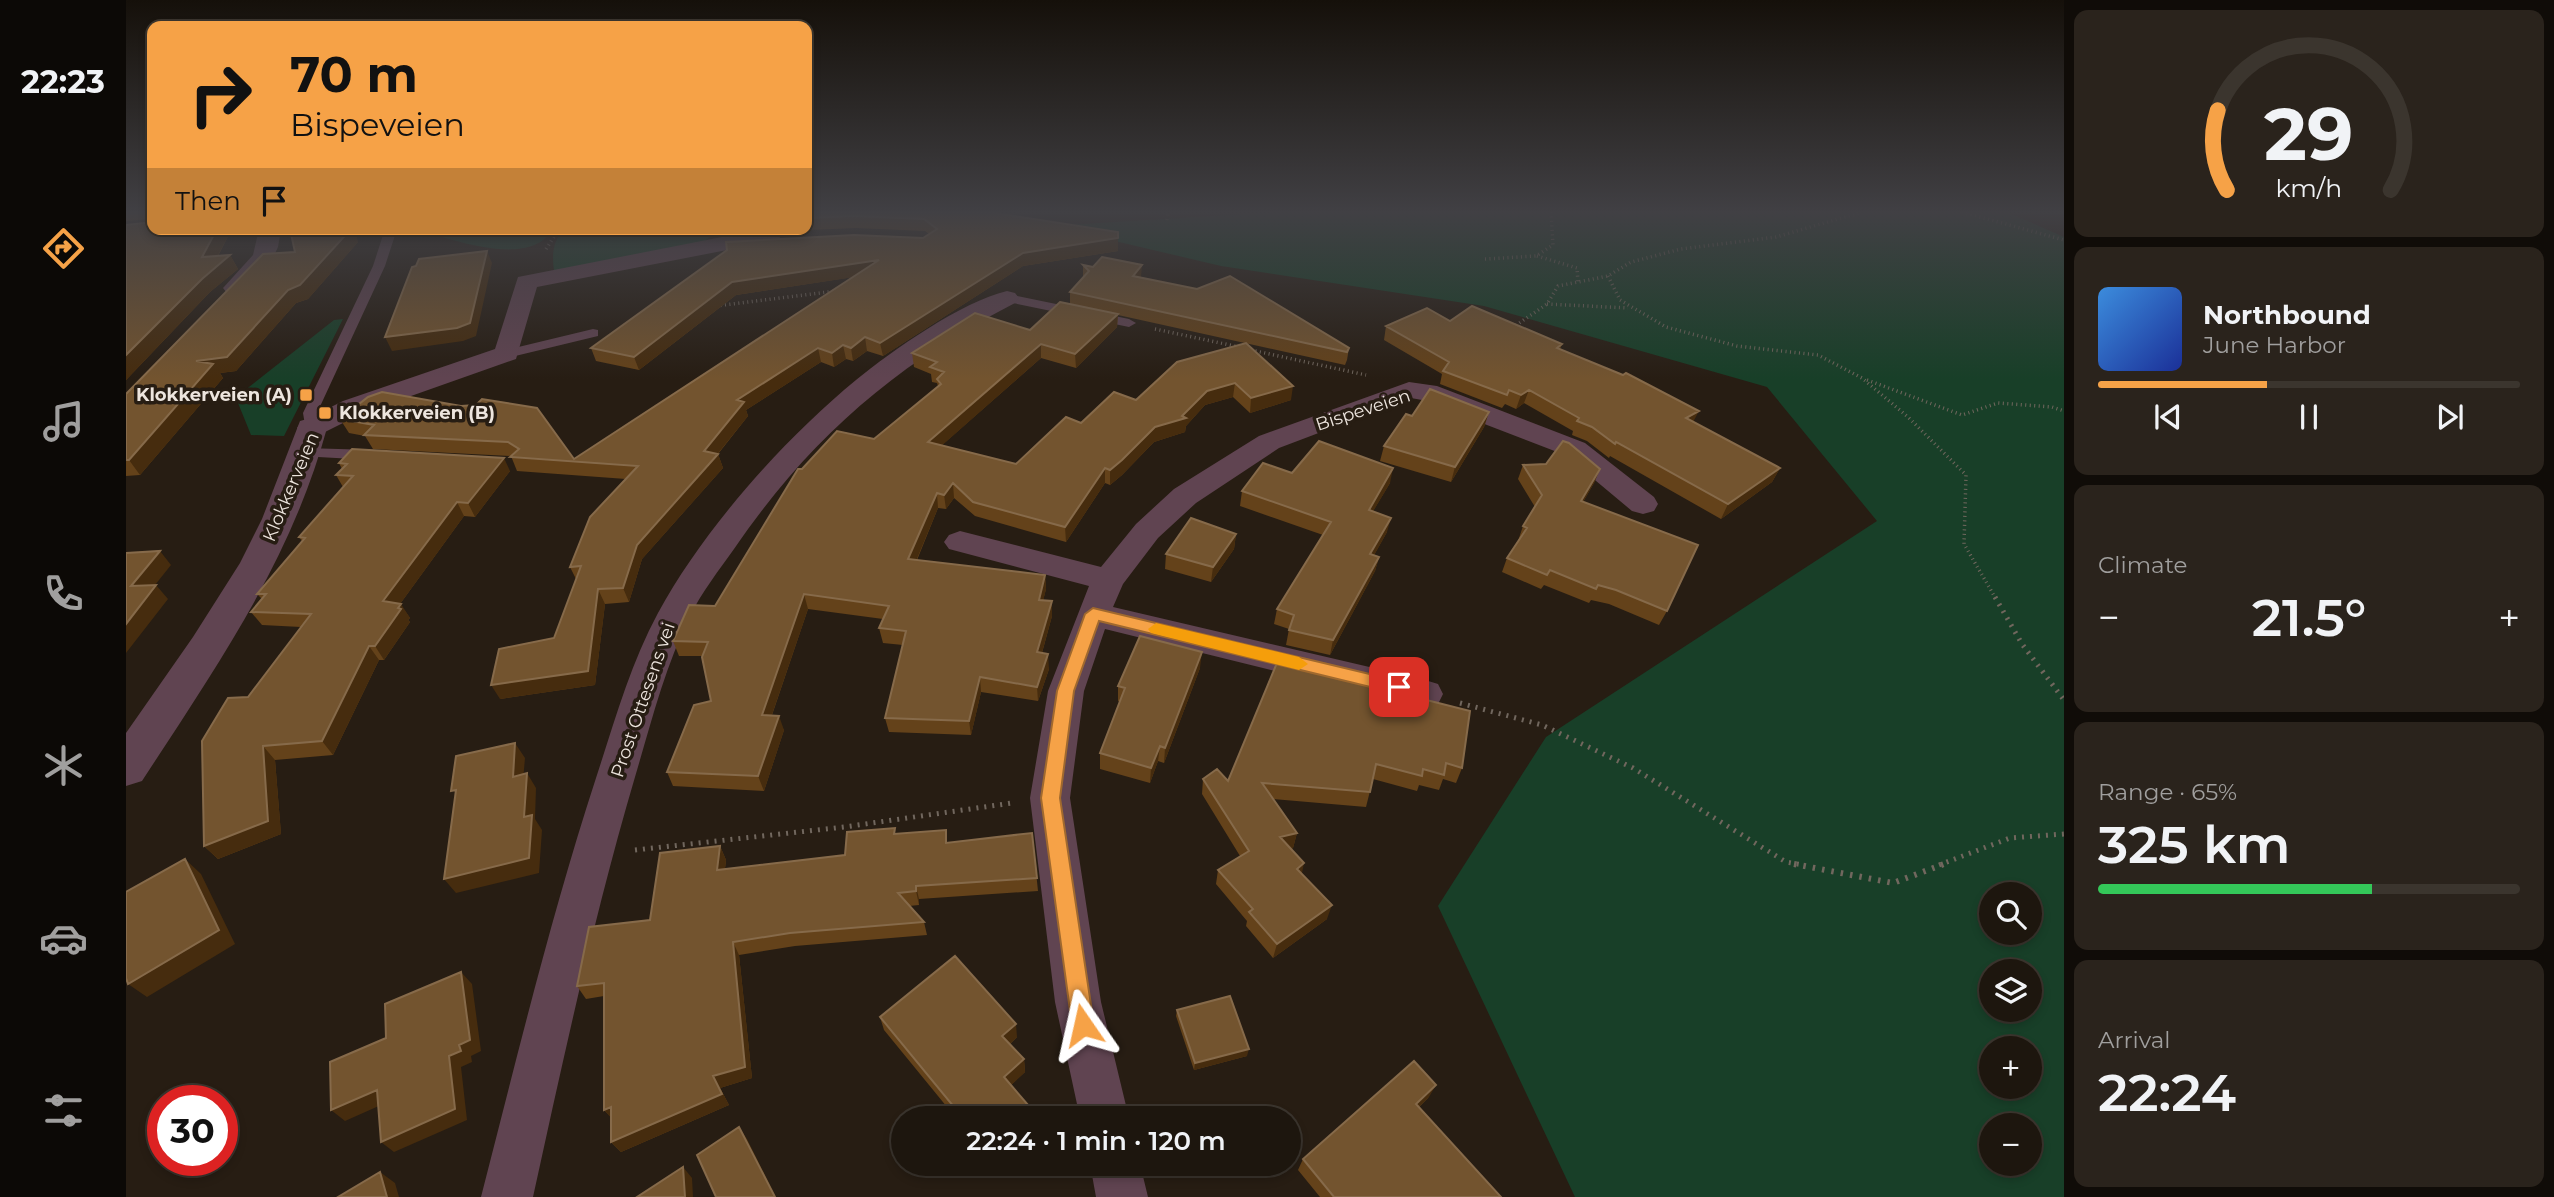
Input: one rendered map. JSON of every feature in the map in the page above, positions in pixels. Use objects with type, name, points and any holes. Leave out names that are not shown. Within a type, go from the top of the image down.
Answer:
[{"type":"street","points":[[221,299],[256,268]]},
{"type":"street","points":[[507,354],[526,282],[599,268]]},
{"type":"street","name":"Prost Ottesens vei","points":[[507,1197],[591,854],[633,723],[673,616],[746,505],[861,385],[897,358],[961,319],[1007,298]]},
{"type":"street","name":"Klokkerveien","points":[[126,768],[263,553],[312,425],[353,407],[507,354]]},
{"type":"street","name":"Bispeveien","points":[[1101,1106],[1078,1002],[1051,798],[1066,691],[1093,614],[1108,580],[1147,531],[1185,496],[1269,442],[1409,390],[1427,392],[1575,449],[1643,504]]},
{"type":"street","points":[[960,542],[1108,580]]},
{"type":"street","points":[[1093,614],[1425,694]]},
{"type":"street","points":[[1118,1176],[1122,1197]]},
{"type":"lane","points":[[378,268],[312,425],[391,456]]},
{"type":"lane","points":[[1007,298],[1129,323]]},
{"type":"lane","points":[[507,354],[593,333]]},
{"type":"path","points":[[1577,268],[1578,282]]},
{"type":"path","points":[[1503,334],[1547,304],[1558,286],[1608,276],[1621,268]]},
{"type":"path","points":[[1608,276],[1620,300],[1666,327],[1738,346],[1818,355],[1862,378],[1962,415],[1998,403],[2052,407],[2064,411]]},
{"type":"path","points":[[705,308],[841,290]]},
{"type":"path","points":[[1547,304],[1633,308]]},
{"type":"path","points":[[1129,323],[1362,373],[1409,390]]},
{"type":"path","points":[[1862,378],[1908,416],[1966,475],[1964,544],[2022,644],[2064,700]]},
{"type":"path","points":[[193,401],[312,425]]},
{"type":"path","points":[[1425,694],[1542,725],[1633,768],[1786,862],[1893,883],[2010,838],[2064,834]]},
{"type":"path","points":[[591,854],[845,827],[1051,798]]},
{"type":"green space","points":[[1233,268],[2064,268],[2064,1197],[1575,1197],[1438,906],[1546,737],[1877,521],[1767,387],[1484,306]]},
{"type":"green space","points":[[343,319],[284,436],[251,435],[238,403],[240,394],[334,320]]},
{"type":"building","points":[[126,268],[215,268],[202,279],[126,355]]},
{"type":"building","points":[[249,268],[316,268],[300,285],[288,290],[227,357],[196,361],[213,364],[129,460],[126,460],[126,394]]},
{"type":"building","points":[[412,268],[483,268],[470,323],[457,328],[385,337]]},
{"type":"building","points":[[702,268],[826,268],[732,282],[634,357],[591,348]]},
{"type":"building","points":[[867,268],[999,268],[880,343],[865,337],[851,348],[843,345],[832,353],[818,348],[737,400],[744,402],[704,451],[718,454],[637,545],[623,588],[598,589],[588,671],[491,685],[499,649],[554,638],[581,566],[570,567],[590,517],[638,466],[510,457],[519,449],[508,442],[364,435],[374,425],[340,419],[368,397],[382,392],[461,406],[476,405],[482,399],[537,408],[574,459]]},
{"type":"building","points":[[1086,268],[1140,268],[1133,276],[1197,289],[1230,276],[1349,348],[1347,352],[1070,292],[1089,271]]},
{"type":"building","points":[[1060,302],[1118,314],[1075,354],[1041,344],[928,442],[1016,464],[1066,417],[1081,423],[1114,392],[1136,400],[1177,362],[1246,343],[1293,386],[1251,398],[1235,383],[1207,391],[1182,416],[1186,418],[1155,427],[1110,470],[1105,468],[1065,527],[973,502],[953,483],[944,495],[937,493],[908,559],[1045,575],[1039,600],[1052,601],[1037,652],[1048,654],[1037,687],[980,677],[969,721],[885,718],[906,631],[879,628],[889,606],[804,594],[762,715],[779,716],[758,776],[667,772],[694,705],[711,701],[702,657],[708,642],[673,641],[689,605],[715,606],[798,469],[802,469],[837,431],[874,439],[941,384],[937,379],[944,372],[930,367],[937,362],[912,353],[975,313],[1030,330]]},
{"type":"building","points":[[1472,306],[1562,344],[1557,348],[1623,375],[1626,373],[1699,411],[1686,418],[1780,468],[1728,504],[1616,442],[1615,444],[1592,427],[1577,421],[1579,418],[1529,390],[1521,395],[1509,390],[1507,395],[1443,371],[1449,362],[1386,326],[1427,308],[1450,321]]},
{"type":"building","points":[[1430,389],[1489,412],[1455,467],[1384,446],[1406,414],[1412,416]]},
{"type":"building","points":[[1319,441],[1393,468],[1369,510],[1391,518],[1370,554],[1379,557],[1333,640],[1289,630],[1294,615],[1277,609],[1331,522],[1242,491],[1263,463],[1292,473]]},
{"type":"building","points":[[1563,441],[1600,469],[1581,501],[1698,545],[1667,611],[1616,590],[1598,585],[1596,589],[1550,570],[1547,575],[1507,558],[1527,528],[1523,526],[1542,495],[1523,465],[1546,464]]},
{"type":"building","points":[[352,449],[504,458],[468,503],[457,502],[383,601],[401,604],[398,608],[401,609],[375,646],[369,646],[322,741],[263,746],[268,821],[204,846],[202,741],[228,698],[248,697],[311,614],[251,612],[266,594],[257,594],[305,538],[299,537],[353,476],[336,475],[347,464],[339,463]]},
{"type":"building","points":[[1191,518],[1236,534],[1213,567],[1166,554]]},
{"type":"building","points":[[160,551],[131,586],[156,585],[126,624],[126,553]]},
{"type":"building","points":[[1140,636],[1202,652],[1165,748],[1160,746],[1151,768],[1100,753],[1125,688],[1118,686]]},
{"type":"building","points":[[1279,658],[1318,668],[1316,672],[1470,711],[1462,768],[1446,763],[1444,775],[1423,769],[1422,776],[1376,764],[1370,792],[1262,783],[1297,833],[1280,837],[1304,863],[1297,869],[1332,905],[1277,944],[1249,912],[1253,909],[1218,870],[1249,851],[1203,779],[1217,769],[1228,781]]},
{"type":"building","points":[[515,743],[513,777],[527,773],[524,817],[532,815],[529,858],[444,879],[456,790],[451,791],[456,756]]},
{"type":"building","points":[[895,828],[894,834],[946,830],[946,843],[1032,833],[1037,878],[916,886],[916,891],[898,893],[924,922],[790,933],[733,942],[745,1067],[713,1076],[722,1094],[611,1142],[611,1107],[604,1110],[604,983],[577,986],[589,927],[650,920],[660,853],[720,846],[717,870],[845,855],[847,832]]},
{"type":"building","points":[[185,859],[219,930],[128,984],[126,892]]},
{"type":"building","points":[[955,956],[1016,1024],[1002,1036],[1024,1059],[1004,1077],[1028,1105],[953,1106],[880,1017]]},
{"type":"building","points":[[461,972],[470,1040],[459,1045],[461,1051],[449,1056],[455,1109],[381,1142],[377,1090],[331,1110],[330,1062],[386,1038],[385,1004]]},
{"type":"building","points":[[1230,996],[1249,1049],[1195,1063],[1177,1010]]},
{"type":"building","points":[[1414,1061],[1436,1085],[1416,1104],[1501,1197],[1334,1197],[1303,1159]]},
{"type":"building","points":[[739,1127],[775,1197],[716,1197],[697,1155]]},
{"type":"building","points":[[683,1167],[685,1197],[637,1197]]},
{"type":"building","points":[[380,1172],[387,1197],[338,1197]]},
{"type":"slow traffic","points":[[1156,629],[1299,664]]},
{"type":"place","name":"Klokkerveien (A)","points":[[306,395]]},
{"type":"place","name":"Klokkerveien (B)","points":[[325,413]]},
{"type":"route","points":[[1083,1025],[1051,798],[1066,691],[1093,614],[1399,687]]}]
